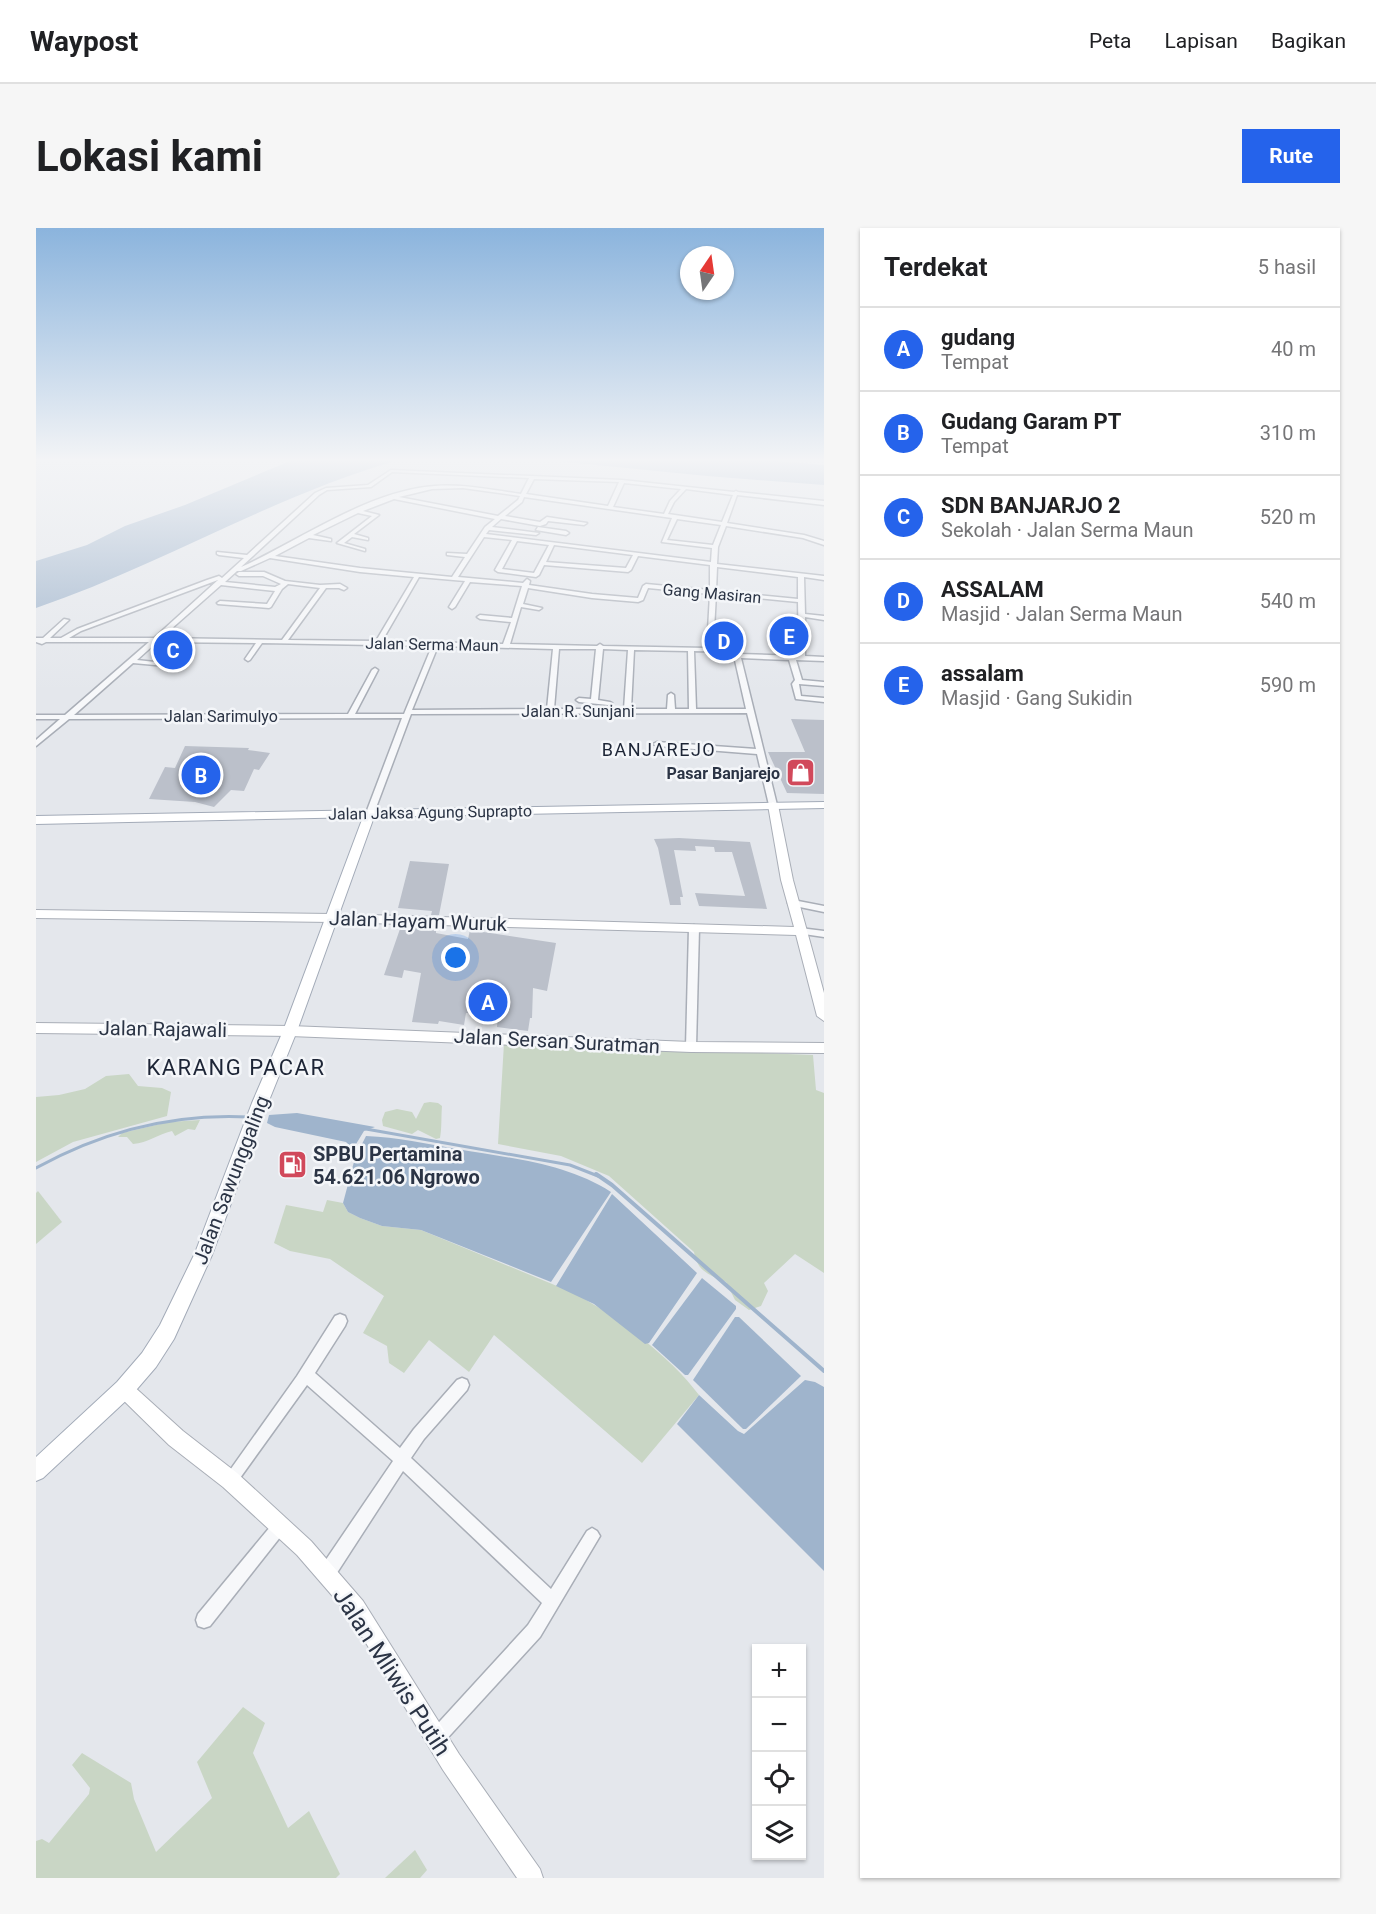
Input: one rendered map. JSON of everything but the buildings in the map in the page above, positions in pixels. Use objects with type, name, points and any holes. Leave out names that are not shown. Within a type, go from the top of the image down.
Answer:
[{"type":"main road","name":"Jalan Jaksa Agung Suprapto","points":[[36,820],[824,805]]},
{"type":"main road","name":"Jalan Sawunggaling","points":[[36,1471],[124,1389],[149,1360],[166,1332],[203,1255],[260,1103],[290,1031],[370,813]]},
{"type":"street","points":[[36,744],[269,538]]},
{"type":"street","points":[[229,574],[272,557],[305,538]]},
{"type":"street","points":[[318,538],[328,540]]},
{"type":"street","points":[[345,538],[340,543],[363,550]]},
{"type":"street","points":[[455,577],[467,556],[481,538]]},
{"type":"street","points":[[504,538],[824,578]]},
{"type":"street","points":[[665,538],[664,541],[715,547]]},
{"type":"street","points":[[710,648],[711,592],[715,547],[718,538]]},
{"type":"street","points":[[807,538],[824,543]]},
{"type":"street","points":[[515,539],[497,569],[529,575],[537,574],[552,544]]},
{"type":"street","points":[[219,553],[248,557]]},
{"type":"street","points":[[449,554],[467,556]]},
{"type":"street","points":[[543,563],[628,570],[636,554]]},
{"type":"street","points":[[272,557],[342,568],[455,577],[525,586]]},
{"type":"street","points":[[221,582],[246,573],[264,574],[282,585]]},
{"type":"street","points":[[378,643],[418,574]]},
{"type":"street","points":[[506,647],[529,575]]},
{"type":"street","points":[[801,575],[802,658]]},
{"type":"street","points":[[62,639],[79,630],[216,578],[221,582],[340,586],[344,588]]},
{"type":"street","points":[[452,607],[469,579]]},
{"type":"street","points":[[220,603],[269,606],[282,585]]},
{"type":"street","points":[[284,641],[324,587],[322,586]]},
{"type":"street","name":"Gang Masiran","points":[[525,586],[638,600],[641,599],[646,586],[802,601]]},
{"type":"street","points":[[741,595],[741,605]]},
{"type":"street","points":[[518,605],[539,608]]},
{"type":"street","points":[[801,615],[824,618]]},
{"type":"street","points":[[480,617],[513,620]]},
{"type":"street","points":[[36,646],[40,640],[66,620]]},
{"type":"street","name":"Jalan Serma Maun","points":[[40,640],[284,641],[506,647],[710,648],[732,650],[737,656],[824,659]]},
{"type":"street","points":[[248,659],[260,641]]},
{"type":"street","points":[[370,813],[436,644]]},
{"type":"street","points":[[550,711],[556,646]]},
{"type":"street","points":[[594,702],[600,646]]},
{"type":"street","points":[[627,711],[631,647]]},
{"type":"street","points":[[691,648],[693,711]]},
{"type":"street","points":[[737,656],[773,806],[793,903],[824,1016]]},
{"type":"street","points":[[792,658],[799,681],[795,684],[798,698],[824,700]]},
{"type":"street","points":[[130,661],[164,665]]},
{"type":"street","points":[[350,716],[375,670]]},
{"type":"street","points":[[798,682],[824,684]]},
{"type":"street","points":[[671,695],[671,711]]},
{"type":"street","points":[[579,700],[608,703]]},
{"type":"street","name":"Jalan R. Sunjani","points":[[407,714],[749,711]]},
{"type":"street","name":"Jalan Sarimulyo","points":[[36,717],[407,714]]},
{"type":"street","points":[[657,744],[760,752]]},
{"type":"street","points":[[793,903],[824,909]]},
{"type":"street","name":"Jalan Hayam Wuruk","points":[[36,914],[332,918],[800,930]]},
{"type":"street","points":[[691,1047],[694,928]]},
{"type":"street","points":[[800,930],[824,934]]},
{"type":"street","name":"Jalan Rajawali","points":[[36,1028],[290,1031]]},
{"type":"street","name":"Jalan Sersan Suratman","points":[[290,1031],[691,1047],[824,1048]]},
{"type":"street","points":[[230,1480],[306,1375],[340,1321]]},
{"type":"street","points":[[306,1375],[402,1460],[552,1601]]},
{"type":"street","points":[[327,1573],[419,1434],[462,1385]]},
{"type":"street","name":"Jalan Mliwis Putih","points":[[124,1389],[176,1438],[230,1480],[327,1573],[367,1624],[436,1738],[531,1878]]},
{"type":"street","points":[[204,1620],[280,1526]]},
{"type":"street","points":[[436,1738],[534,1631],[592,1536]]},
{"type":"green space","points":[[504,1043],[813,1055],[816,1090],[824,1093],[824,1273],[795,1254],[764,1283],[768,1291],[761,1306],[749,1310],[735,1300],[726,1282],[705,1272],[698,1264],[694,1252],[609,1176],[561,1156],[498,1144]]},
{"type":"green space","points":[[129,1074],[138,1086],[162,1088],[171,1092],[167,1116],[73,1142],[36,1162],[36,1097],[85,1089],[106,1076]]},
{"type":"green space","points":[[430,1102],[442,1106],[440,1138],[436,1139],[418,1130],[412,1134],[383,1126],[382,1120],[385,1112],[397,1109],[412,1112],[416,1119],[424,1103]]},
{"type":"green space","points":[[200,1120],[195,1130],[188,1129],[175,1136],[172,1131],[133,1144],[127,1137],[118,1137],[122,1133],[169,1122]]},
{"type":"green space","points":[[38,1191],[62,1222],[36,1244],[36,1193]]},
{"type":"green space","points":[[327,1200],[343,1203],[348,1212],[360,1218],[382,1226],[421,1230],[574,1293],[641,1338],[673,1366],[699,1395],[642,1463],[494,1335],[469,1372],[429,1340],[404,1373],[389,1363],[387,1346],[363,1333],[384,1296],[330,1259],[290,1251],[274,1243],[286,1205],[323,1212]]},
{"type":"green space","points":[[243,1707],[265,1723],[253,1753],[288,1828],[309,1811],[340,1874],[336,1878],[36,1878],[36,1841],[42,1839],[49,1843],[89,1794],[90,1788],[72,1765],[82,1753],[131,1783],[134,1799],[156,1852],[212,1798],[197,1762]]},
{"type":"green space","points":[[415,1850],[427,1870],[420,1878],[385,1878]]},
{"type":"water","points":[[101,538],[202,538],[82,591],[36,608],[36,561],[87,545]]},
{"type":"water","points":[[297,1113],[375,1127],[364,1131],[353,1149],[346,1142],[275,1127],[267,1123],[269,1115]]},
{"type":"water","points":[[366,1136],[412,1141],[537,1163],[575,1174],[611,1192],[551,1282],[421,1230],[382,1226],[348,1212],[343,1203],[355,1158]]},
{"type":"water","points":[[612,1194],[697,1273],[649,1343],[645,1344],[594,1304],[556,1286]]},
{"type":"water","points":[[702,1278],[736,1306],[736,1309],[688,1375],[685,1375],[652,1345]]},
{"type":"water","points":[[735,1317],[739,1317],[801,1376],[746,1429],[743,1429],[693,1380]]},
{"type":"water","points":[[805,1380],[824,1387],[824,1571],[677,1424],[699,1395],[744,1434]]},
{"type":"waterway","points":[[36,1168],[87,1144],[139,1127],[193,1118],[249,1117]]},
{"type":"waterway","points":[[366,1129],[570,1165],[598,1176]]},
{"type":"waterway","points":[[596,1174],[612,1185],[824,1371]]},
{"type":"place","name":"assalam","points":[[789,636]]},
{"type":"place","name":"ASSALAM","points":[[724,641]]},
{"type":"place","name":"SDN BANJARJO 2","points":[[173,650]]},
{"type":"place","name":"Pasar Banjarejo","points":[[801,773]]},
{"type":"place","name":"Gudang Garam PT","points":[[201,775]]},
{"type":"place","name":"gudang","points":[[488,1002]]},
{"type":"place","name":"SPBU Pertamina 54.621.06 Ngrowo","points":[[292,1165]]},
{"type":"district","name":"BANJAREJO","points":[[659,750]]},
{"type":"district","name":"KARANG PACAR","points":[[236,1067]]}]
